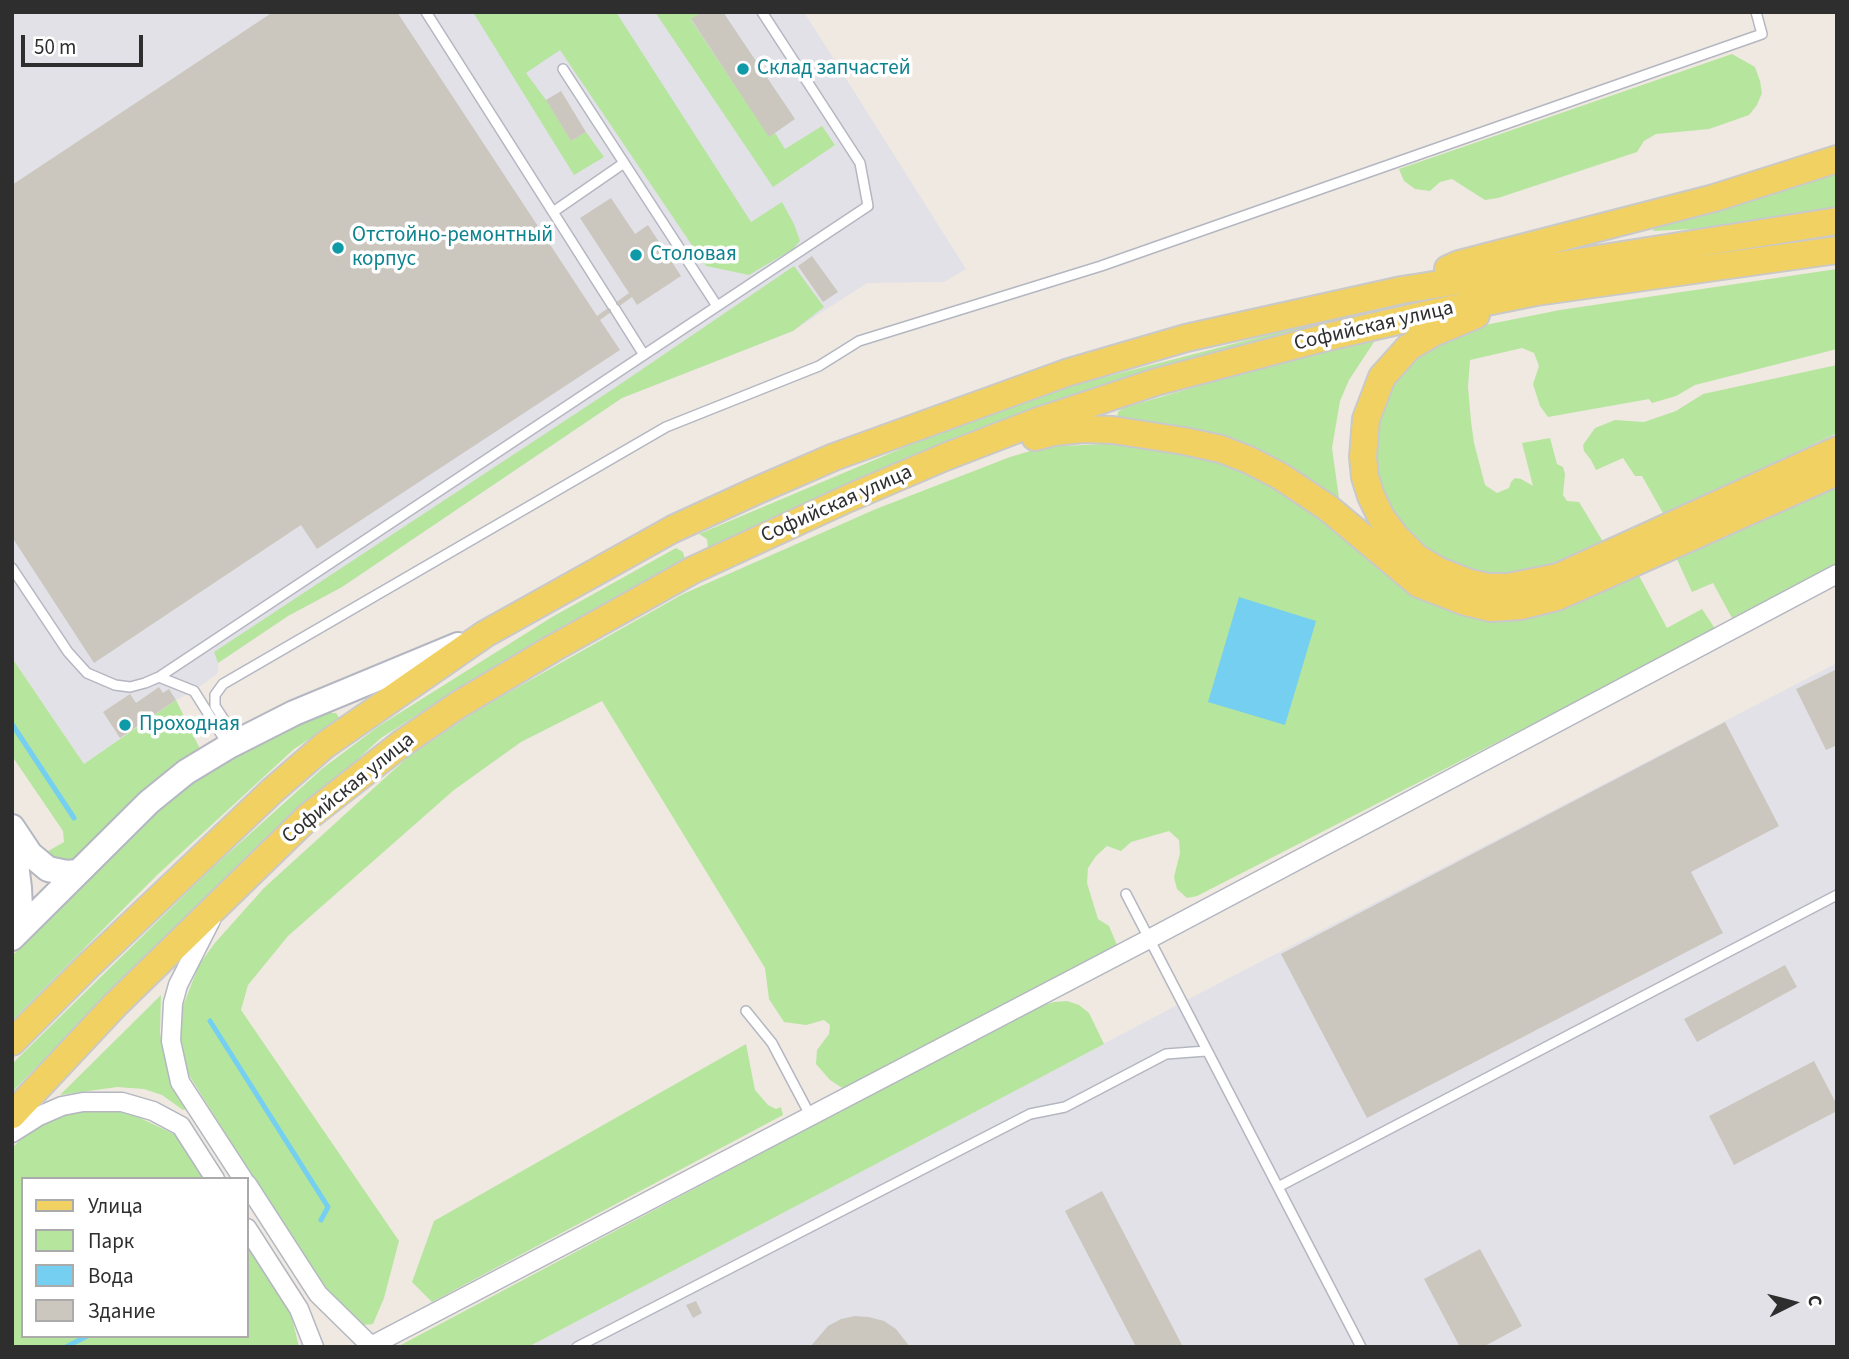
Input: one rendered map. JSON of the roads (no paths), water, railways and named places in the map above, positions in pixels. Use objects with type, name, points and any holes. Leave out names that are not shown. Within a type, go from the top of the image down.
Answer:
[{"type":"main road","points":[[1402,290],[1460,264],[1714,198],[1837,159]]},
{"type":"main road","name":"Софийская улица","points":[[12,1042],[98,956],[272,791],[325,745],[485,634],[673,529],[834,457],[1066,373],[1186,338],[1402,290],[1837,221]]},
{"type":"main road","name":"Софийская улица","points":[[12,1115],[116,1005],[309,816],[401,744],[458,705],[693,570],[945,457],[1156,382],[1327,337],[1536,292],[1837,250]]},
{"type":"main road","points":[[1536,292],[1466,318],[1409,347],[1382,377],[1372,398],[1366,419],[1363,457],[1371,496],[1381,517],[1395,536],[1417,558],[1439,571],[1488,587],[1519,586],[1558,577],[1837,450]]},
{"type":"main road","points":[[945,457],[1002,447],[1054,432],[1083,429],[1153,435],[1221,449],[1280,476],[1328,508],[1419,584],[1466,603],[1492,608],[1521,606],[1557,597],[1837,472]]},
{"type":"main road","points":[[673,529],[690,540],[695,550],[693,570]]},
{"type":"street","points":[[248,1186],[318,1294],[370,1346],[1149,939],[1837,574]]},
{"type":"street","points":[[14,935],[149,802],[186,772],[234,744],[324,701],[485,634]]},
{"type":"street","points":[[12,827],[30,854],[48,869],[78,872]]},
{"type":"street","points":[[12,859],[16,864],[20,908],[14,935]]},
{"type":"street","points":[[223,900],[178,985],[173,1003],[171,1041],[180,1082],[242,1177]]},
{"type":"street","points":[[12,1133],[39,1116],[62,1107],[83,1102],[122,1102],[153,1111],[181,1126],[214,1177]]},
{"type":"street","points":[[248,1230],[299,1308],[314,1347]]},
{"type":"lane","points":[[426,12],[644,355]]},
{"type":"lane","points":[[12,568],[68,652],[87,673],[102,681],[130,687],[159,677],[868,206],[860,163],[762,12]]},
{"type":"lane","points":[[234,744],[215,706],[215,695],[223,684],[666,427],[819,366],[859,341],[1101,265],[1762,34],[1756,12]]},
{"type":"lane","points":[[563,69],[717,306]]},
{"type":"lane","points":[[553,212],[624,163]]},
{"type":"lane","points":[[159,677],[194,691],[234,744]]},
{"type":"lane","points":[[1126,894],[1361,1347]]},
{"type":"lane","points":[[1278,1187],[1837,895]]},
{"type":"lane","points":[[746,1011],[772,1043],[810,1115]]},
{"type":"lane","points":[[577,1347],[1030,1114],[1065,1107],[1166,1054],[1206,1051]]},
{"type":"water","points":[[1239,597],[1316,621],[1285,725],[1208,702]]},
{"type":"waterway","points":[[12,724],[74,818]]},
{"type":"waterway","points":[[210,1021],[328,1207],[321,1220]]},
{"type":"waterway","points":[[66,1347],[83,1338]]},
{"type":"place","name":"Склад запчастей","points":[[743,69]]},
{"type":"place","name":"Отстойно-ремонтный корпус","points":[[338,248]]},
{"type":"place","name":"Столовая","points":[[636,255]]},
{"type":"place","name":"Проходная","points":[[125,725]]}]
